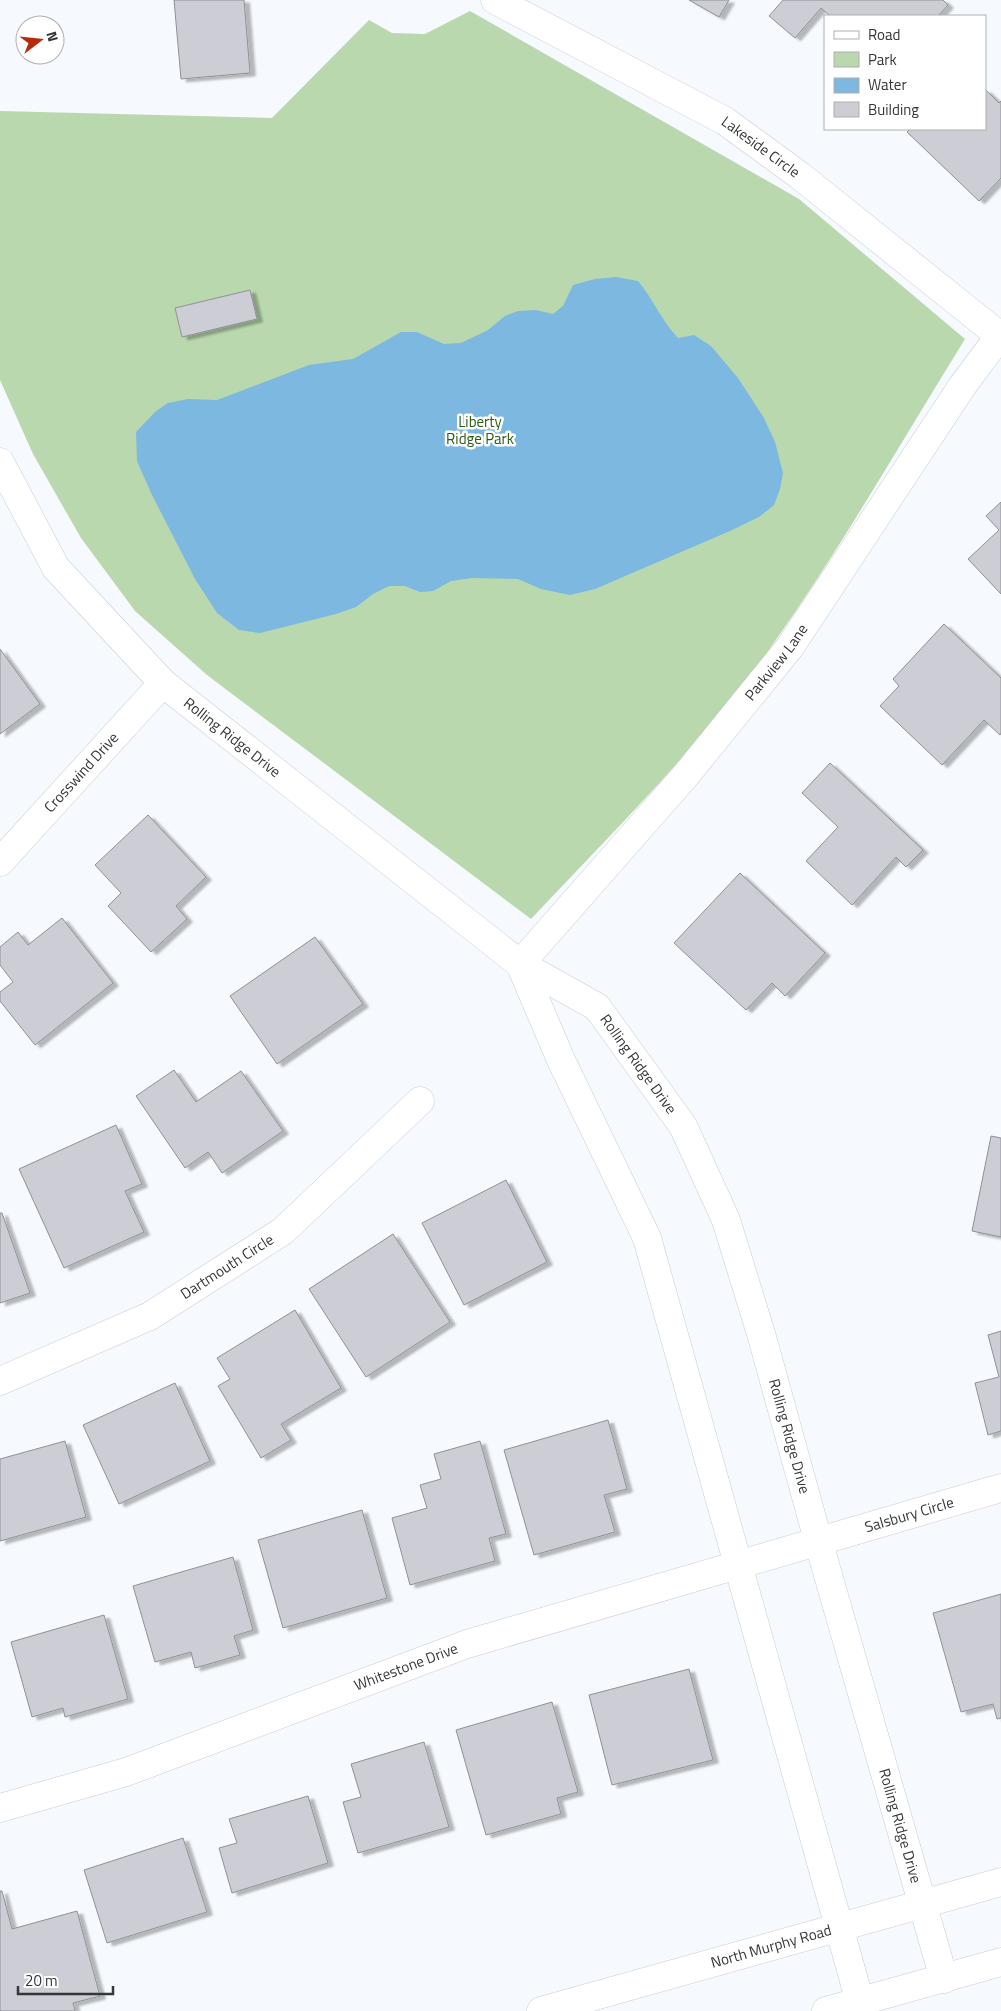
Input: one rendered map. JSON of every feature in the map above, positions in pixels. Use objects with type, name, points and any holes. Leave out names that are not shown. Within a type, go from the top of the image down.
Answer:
[{"type":"street","name":"Lakeside Circle","points":[[495,0],[725,121],[799,175],[1000,335]]},
{"type":"street","name":"Parkview Lane","points":[[520,964],[686,775],[790,647],[963,385],[1000,335]]},
{"type":"street","name":"Rolling Ridge Drive","points":[[0,462],[56,568],[163,683],[520,964],[597,1007],[684,1126],[729,1229],[762,1337],[944,1979]]},
{"type":"street","name":"Crosswind Drive","points":[[0,862],[163,683]]},
{"type":"street","name":"Rolling Ridge Drive","points":[[520,964],[561,1060],[646,1238],[860,2002]]},
{"type":"street","name":"Dartmouth Circle","points":[[0,1381],[150,1316],[283,1231],[420,1101]]},
{"type":"street","name":"Salsbury Circle","points":[[818,1540],[1001,1488]]},
{"type":"street","name":"Whitestone Drive","points":[[0,1808],[126,1772],[466,1644],[818,1540]]},
{"type":"street","name":"North Murphy Road","points":[[541,2011],[838,1926],[924,1905],[1001,1882]]},
{"type":"street","points":[[826,2011],[1001,1962]]},
{"type":"green space","name":"Liberty Ridge Park","points":[[470,11],[799,199],[965,339],[822,572],[771,647],[716,718],[656,787],[531,919],[207,675],[135,611],[81,538],[33,454],[0,380],[0,111],[272,118],[369,20],[392,33],[425,34]]},
{"type":"water","points":[[616,277],[638,281],[678,338],[694,335],[711,346],[738,378],[764,418],[775,442],[783,473],[774,505],[759,517],[730,531],[595,589],[570,595],[541,589],[518,579],[472,578],[451,581],[433,591],[420,592],[405,586],[389,586],[373,594],[356,607],[336,614],[260,633],[239,630],[217,613],[195,579],[151,493],[137,461],[136,432],[156,411],[168,403],[188,399],[217,400],[309,365],[353,359],[401,332],[417,332],[444,344],[461,343],[488,330],[505,316],[518,311],[536,310],[553,314],[563,306],[573,285],[595,279]]},
{"type":"building","points":[[174,0],[244,0],[250,73],[181,79]]},
{"type":"building","points":[[689,0],[729,0],[719,17]]},
{"type":"building","points":[[783,0],[943,0],[948,5],[939,15],[829,15],[821,8],[795,38],[769,16]]},
{"type":"building","points":[[986,90],[999,103],[1001,101],[1001,178],[979,201],[907,132],[909,130],[986,130]]},
{"type":"building","points":[[250,290],[257,319],[182,337],[175,308]]},
{"type":"building","points":[[1001,502],[1001,594],[968,559],[999,530],[986,516]]},
{"type":"building","points":[[944,624],[1001,678],[1001,733],[1000,735],[984,720],[942,765],[880,706],[899,686],[893,679]]},
{"type":"building","points":[[0,649],[40,704],[0,734]]},
{"type":"building","points":[[830,763],[923,850],[906,867],[896,857],[852,905],[806,861],[838,827],[802,793]]},
{"type":"building","points":[[148,815],[206,877],[176,906],[187,919],[151,952],[108,906],[121,893],[95,865]]},
{"type":"building","points":[[740,873],[825,953],[785,996],[772,983],[746,1010],[674,943]]},
{"type":"building","points":[[62,918],[113,983],[35,1045],[0,1001],[0,992],[13,982],[0,965],[0,947],[18,932],[28,945]]},
{"type":"building","points":[[315,937],[363,1004],[277,1064],[230,996]]},
{"type":"building","points":[[174,1070],[196,1102],[241,1071],[283,1131],[222,1173],[208,1152],[185,1168],[136,1096]]},
{"type":"building","points":[[116,1125],[142,1184],[125,1191],[144,1232],[64,1268],[19,1169]]},
{"type":"building","points":[[991,1136],[1001,1138],[1001,1237],[972,1231]]},
{"type":"building","points":[[506,1180],[547,1262],[464,1305],[422,1223]]},
{"type":"building","points":[[0,1213],[2,1213],[30,1293],[0,1303]]},
{"type":"building","points":[[393,1234],[450,1322],[366,1377],[309,1289]]},
{"type":"building","points":[[295,1310],[341,1388],[281,1424],[291,1440],[261,1458],[218,1386],[230,1379],[217,1358]]},
{"type":"building","points":[[1001,1331],[1001,1431],[988,1435],[975,1383],[999,1377],[988,1335]]},
{"type":"building","points":[[175,1383],[210,1461],[119,1504],[83,1425]]},
{"type":"building","points":[[608,1420],[627,1489],[604,1495],[615,1532],[534,1555],[504,1450]]},
{"type":"building","points":[[65,1441],[86,1517],[0,1541],[0,1459]]},
{"type":"building","points":[[480,1441],[506,1534],[489,1538],[495,1561],[410,1585],[392,1518],[427,1508],[420,1485],[441,1479],[434,1454]]},
{"type":"building","points":[[362,1510],[387,1598],[283,1628],[258,1540]]},
{"type":"building","points":[[233,1557],[253,1630],[234,1636],[240,1655],[195,1668],[191,1652],[155,1662],[133,1586]]},
{"type":"building","points":[[1001,1594],[1001,1718],[997,1719],[993,1704],[961,1712],[933,1613]]},
{"type":"building","points":[[104,1615],[128,1699],[65,1717],[63,1708],[32,1717],[11,1642]]},
{"type":"building","points":[[689,1669],[713,1760],[612,1785],[589,1695]]},
{"type":"building","points":[[552,1702],[578,1792],[557,1798],[561,1814],[486,1835],[456,1730]]},
{"type":"building","points":[[424,1742],[449,1827],[358,1853],[343,1802],[361,1797],[351,1764]]},
{"type":"building","points":[[308,1796],[328,1863],[232,1893],[219,1848],[237,1843],[229,1819]]},
{"type":"building","points":[[183,1838],[207,1912],[107,1943],[84,1870]]},
{"type":"building","points":[[0,1891],[2,1891],[12,1929],[77,1911],[100,1996],[73,2003],[75,2011],[0,2011]]}]
